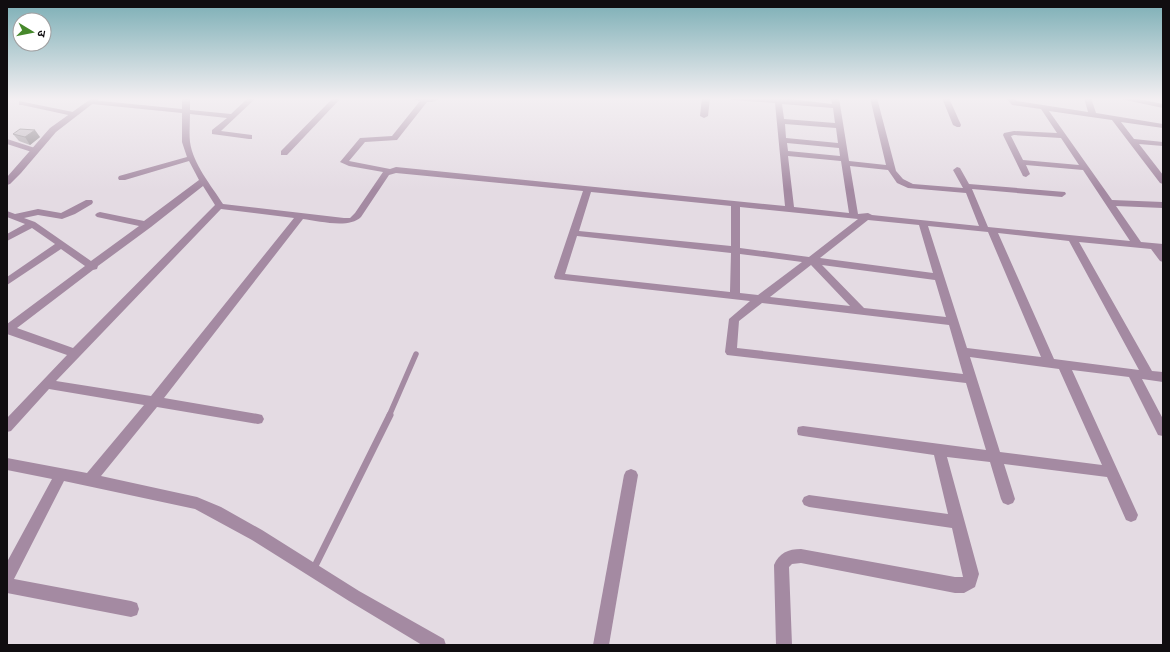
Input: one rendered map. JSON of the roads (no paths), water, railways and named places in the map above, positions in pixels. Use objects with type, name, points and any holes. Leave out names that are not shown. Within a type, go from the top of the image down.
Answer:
[{"type":"street","points":[[7,182],[55,128]]},
{"type":"street","points":[[186,128],[186,142],[192,158],[219,206]]},
{"type":"street","points":[[219,128],[216,133],[249,137]]},
{"type":"street","points":[[284,153],[308,128]]},
{"type":"street","points":[[402,128],[394,138],[363,140],[344,162],[382,168],[388,171],[396,170],[429,173],[868,216],[923,224],[1158,247],[1163,259]]},
{"type":"street","points":[[781,128],[790,209]]},
{"type":"street","points":[[839,128],[854,215]]},
{"type":"street","points":[[881,128],[891,168],[894,174],[906,185],[1062,194]]},
{"type":"street","points":[[1058,128],[1138,245]]},
{"type":"street","points":[[1122,128],[1159,169],[1163,181]]},
{"type":"street","points":[[1026,174],[1007,138],[1009,134],[1063,136]]},
{"type":"street","points":[[782,140],[843,146]]},
{"type":"street","points":[[7,141],[35,151]]},
{"type":"street","points":[[1132,141],[1163,144]]},
{"type":"street","points":[[784,153],[891,168]]},
{"type":"street","points":[[122,178],[192,158]]},
{"type":"street","points":[[1020,162],[1084,168]]},
{"type":"street","points":[[957,170],[988,230],[1050,364]]},
{"type":"street","points":[[219,206],[344,221],[353,220],[388,171]]},
{"type":"street","points":[[7,330],[93,267],[204,181]]},
{"type":"street","points":[[588,189],[559,277],[953,322]]},
{"type":"street","points":[[11,215],[38,212],[62,216],[89,202]]},
{"type":"street","points":[[1109,203],[1163,205]]},
{"type":"street","points":[[735,296],[736,204]]},
{"type":"street","points":[[8,424],[75,353],[219,206]]},
{"type":"street","points":[[11,215],[32,224],[93,267]]},
{"type":"street","points":[[100,215],[148,225]]},
{"type":"street","points":[[90,480],[154,402],[300,216]]},
{"type":"street","points":[[868,216],[734,319],[731,352],[971,379]]},
{"type":"street","points":[[7,238],[32,224]]},
{"type":"street","points":[[923,224],[1008,499]]},
{"type":"street","points":[[573,233],[735,250],[939,277]]},
{"type":"street","points":[[1072,238],[1149,376]]},
{"type":"street","points":[[7,282],[62,244]]},
{"type":"street","points":[[812,260],[861,311]]},
{"type":"street","points":[[7,330],[75,353]]},
{"type":"street","points":[[962,352],[1064,366],[1163,377]]},
{"type":"street","points":[[1064,366],[1131,515]]},
{"type":"street","points":[[1134,374],[1163,430]]},
{"type":"street","points":[[46,384],[258,419]]},
{"type":"street","points":[[803,431],[1112,472]]},
{"type":"street","points":[[784,645],[781,565],[784,559],[790,556],[801,556],[955,586],[964,585],[970,582],[971,574],[939,450]]},
{"type":"street","points":[[7,464],[197,503],[256,535],[438,645]]},
{"type":"street","points":[[7,577],[61,474]]},
{"type":"street","points":[[601,645],[631,475]]},
{"type":"street","points":[[809,501],[957,522]]},
{"type":"street","points":[[7,585],[130,609]]},
{"type":"lane","points":[[313,570],[390,413],[416,354]]}]
